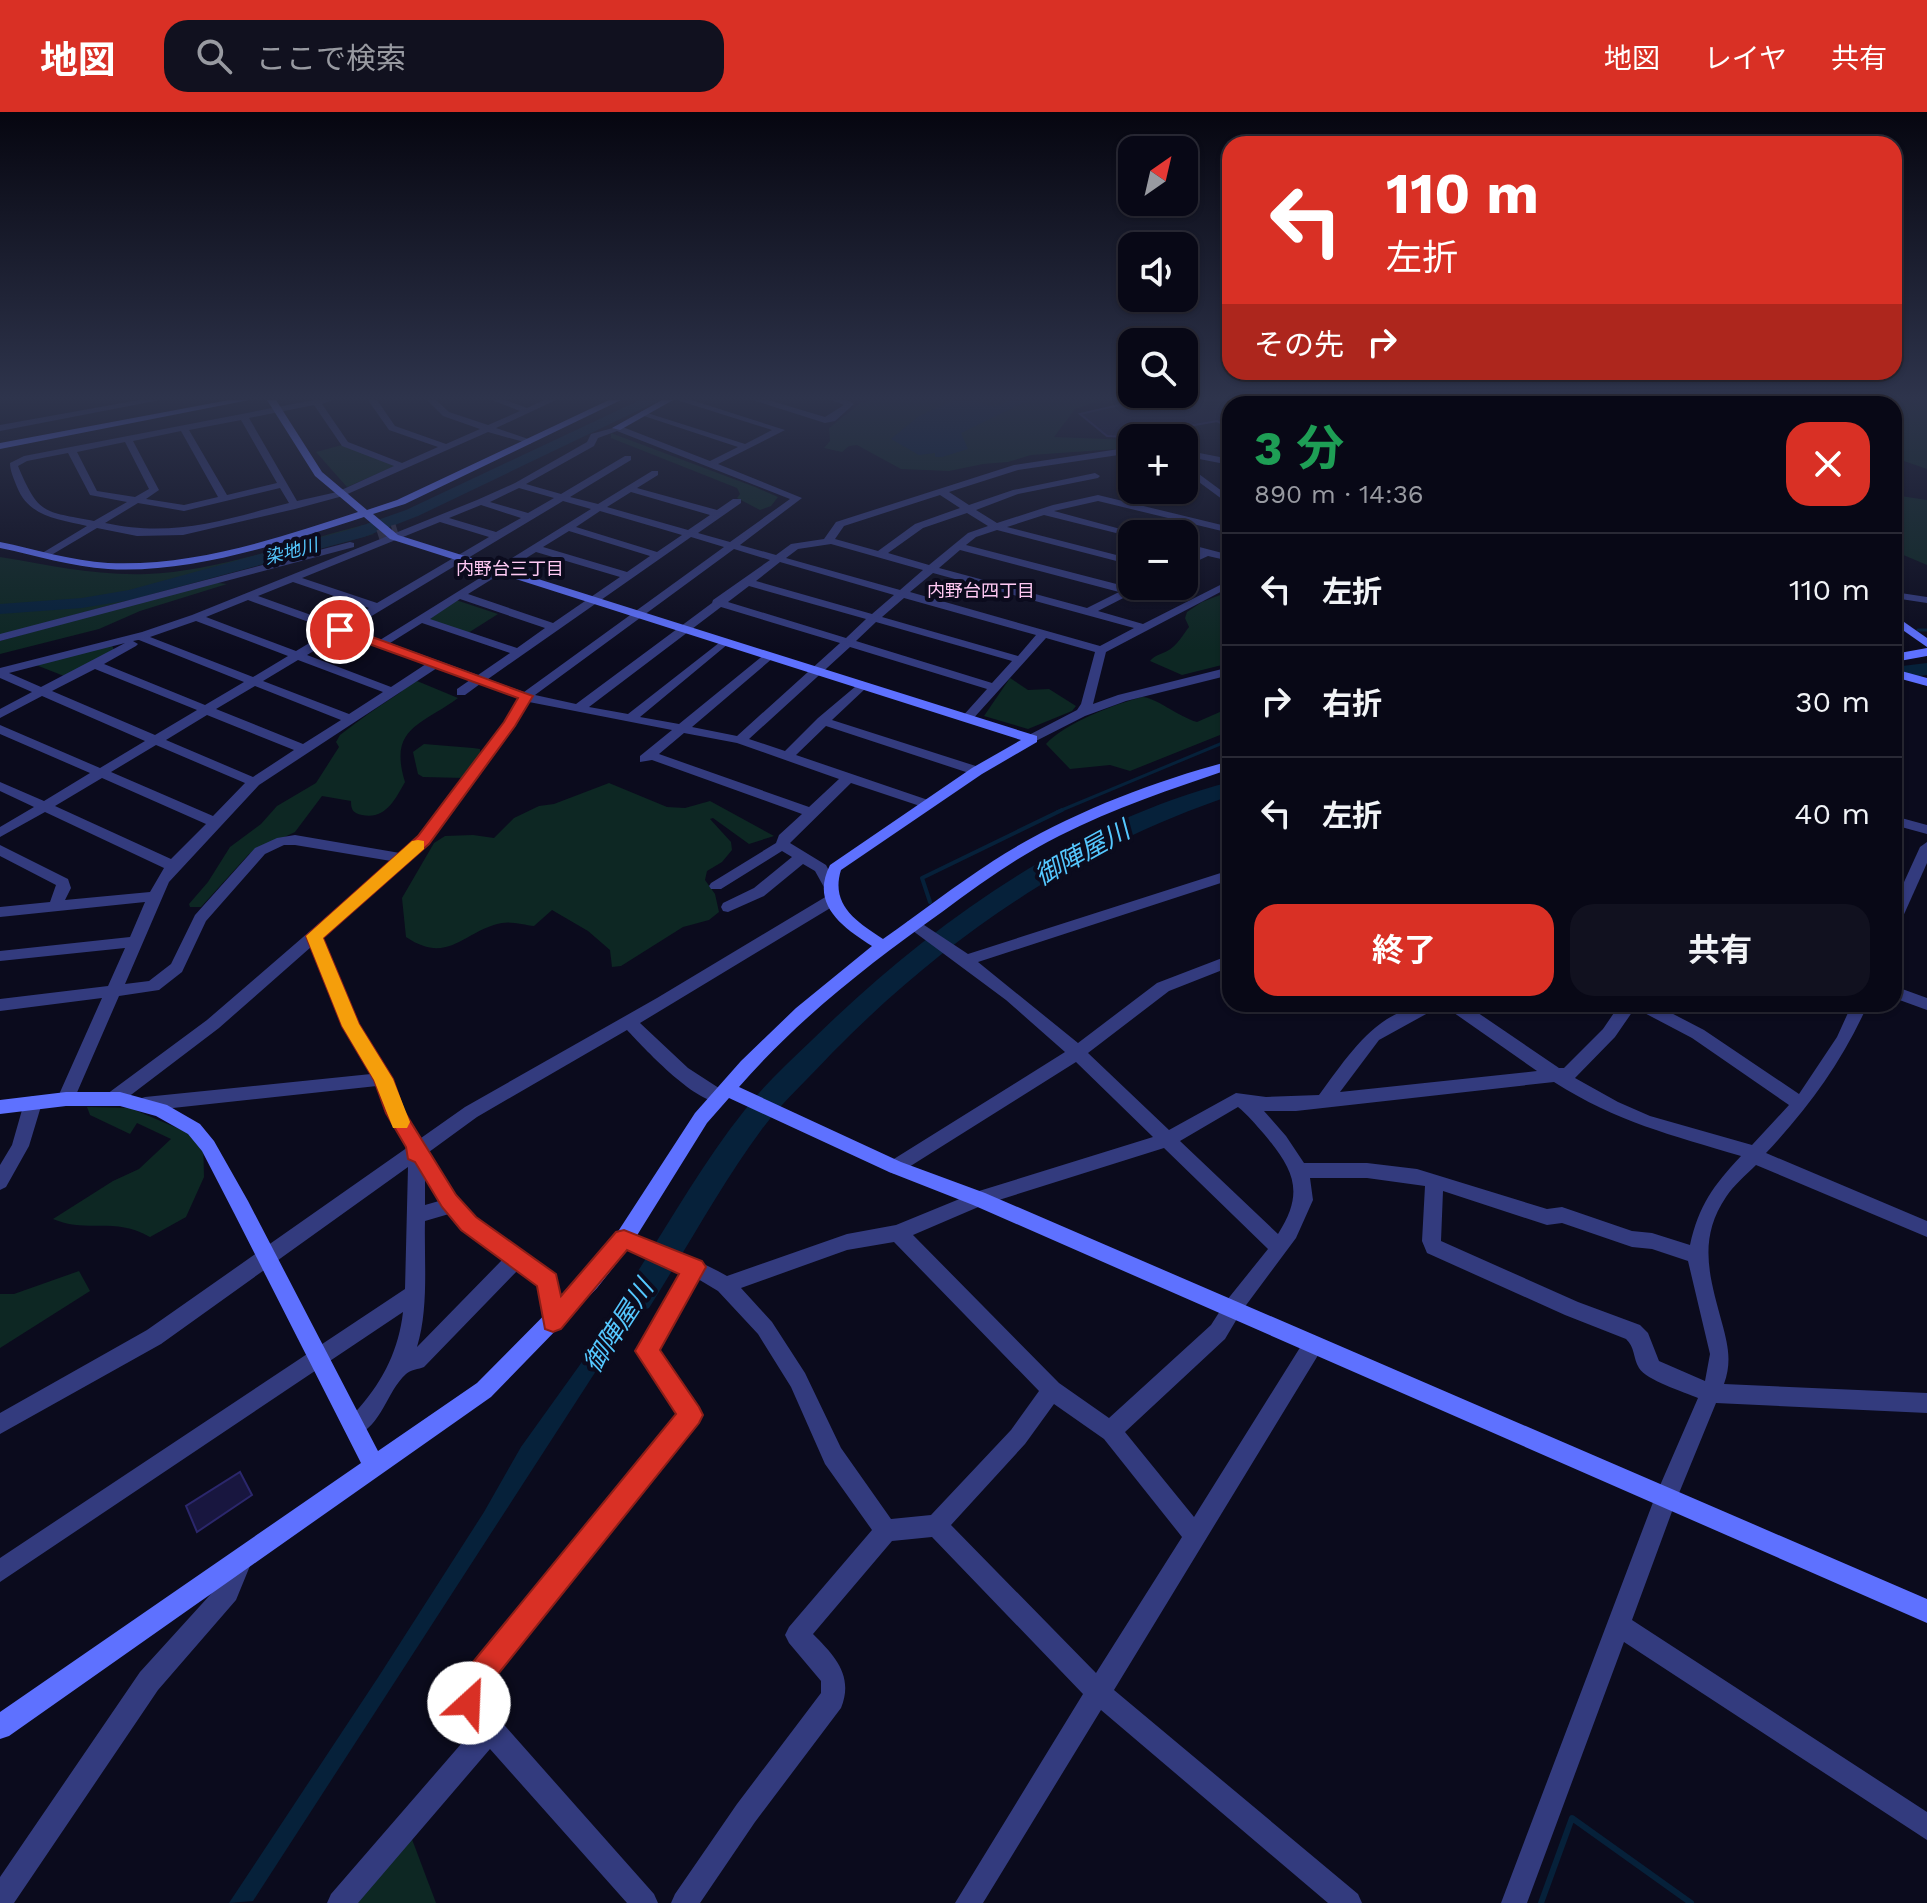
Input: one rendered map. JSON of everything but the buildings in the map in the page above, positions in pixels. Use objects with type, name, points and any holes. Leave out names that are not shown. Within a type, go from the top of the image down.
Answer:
[{"type":"street","points":[[21,484],[26,497],[35,507],[60,518],[137,533],[173,533],[295,506],[365,484]]},
{"type":"street","points":[[87,484],[91,492],[184,508],[282,485],[295,506]]},
{"type":"street","points":[[44,555],[136,501],[154,489],[151,484]]},
{"type":"street","points":[[215,484],[224,499]]},
{"type":"street","points":[[329,484],[382,528],[458,559],[1032,739]]},
{"type":"street","points":[[0,673],[144,636],[292,578],[457,484]]},
{"type":"street","points":[[0,638],[57,625],[256,568],[310,557],[498,484]]},
{"type":"street","points":[[0,833],[585,484]]},
{"type":"street","points":[[381,644],[638,484]]},
{"type":"street","points":[[113,1099],[213,1024],[423,840],[510,723],[526,696],[797,498],[761,484]]},
{"type":"street","points":[[834,540],[840,524],[964,484]]},
{"type":"street","points":[[879,555],[910,529],[967,508],[1057,484]]},
{"type":"street","points":[[1102,484],[1117,500]]},
{"type":"street","points":[[1200,484],[1222,497]]},
{"type":"street","points":[[0,545],[106,566],[155,565],[441,519],[518,485],[1101,650],[1222,587]]},
{"type":"street","points":[[629,489],[718,514]]},
{"type":"street","points":[[940,491],[996,527],[1118,558]]},
{"type":"street","points":[[740,740],[901,594],[972,535],[1043,511],[1098,498],[1117,500],[1222,527]]},
{"type":"street","points":[[461,692],[737,501]]},
{"type":"street","points":[[481,502],[529,517]]},
{"type":"street","points":[[1043,511],[1118,530]]},
{"type":"street","points":[[441,519],[497,536]]},
{"type":"street","points":[[567,527],[657,555]]},
{"type":"street","points":[[578,709],[798,544],[834,540],[1142,627]]},
{"type":"street","points":[[957,546],[1118,584]]},
{"type":"street","points":[[534,548],[627,576]]},
{"type":"street","points":[[1198,550],[1222,556]]},
{"type":"street","points":[[1198,557],[1207,552]]},
{"type":"street","points":[[292,578],[378,607]]},
{"type":"street","points":[[745,581],[1020,660]]},
{"type":"street","points":[[459,595],[552,627]]},
{"type":"street","points":[[247,596],[526,696],[740,740],[926,804]]},
{"type":"street","points":[[1088,612],[1118,596]]},
{"type":"street","points":[[1902,596],[1927,600]]},
{"type":"street","points":[[717,602],[993,687]]},
{"type":"street","points":[[196,617],[391,691]]},
{"type":"street","points":[[420,619],[518,652]]},
{"type":"street","points":[[1902,624],[1927,644]]},
{"type":"street","points":[[967,718],[1044,634]]},
{"type":"street","points":[[0,714],[144,636]]},
{"type":"street","points":[[144,636],[350,719]]},
{"type":"street","points":[[115,653],[121,641]]},
{"type":"street","points":[[630,719],[724,642]]},
{"type":"street","points":[[1081,713],[1087,704],[1101,650]]},
{"type":"street","points":[[1902,657],[1927,652]]},
{"type":"street","points":[[769,656],[649,757],[810,812]]},
{"type":"street","points":[[94,664],[303,749]]},
{"type":"street","points":[[66,1099],[110,993],[162,881],[173,866],[254,782],[435,664]]},
{"type":"street","points":[[0,673],[40,693],[254,782]]},
{"type":"street","points":[[0,1424],[154,1337],[471,1112],[629,1021],[831,893],[838,865],[977,771],[1081,713],[1122,698],[1222,673]]},
{"type":"street","points":[[1902,675],[1927,682]]},
{"type":"street","points":[[1902,681],[1927,688]]},
{"type":"street","points":[[788,756],[862,685]]},
{"type":"street","points":[[822,721],[977,771]]},
{"type":"street","points":[[0,729],[214,822]]},
{"type":"street","points":[[0,1727],[484,1390],[629,1241],[679,1151],[802,1012],[883,946],[918,928],[1000,863],[1055,832],[1143,794],[1222,768]]},
{"type":"street","points":[[716,886],[782,845],[784,838],[849,777]]},
{"type":"street","points":[[0,786],[173,866]]},
{"type":"street","points":[[1902,822],[1927,830]]},
{"type":"street","points":[[0,1005],[153,986],[174,973],[200,919],[268,846],[295,840],[403,858]]},
{"type":"street","points":[[782,845],[824,871],[844,919],[883,946]]},
{"type":"street","points":[[1902,903],[1927,847]]},
{"type":"street","points":[[0,850],[63,882],[64,888],[55,906]]},
{"type":"street","points":[[728,907],[759,892],[802,857]]},
{"type":"street","points":[[963,957],[1222,877]]},
{"type":"street","points":[[0,912],[155,896]]},
{"type":"street","points":[[918,928],[963,957],[1078,1052],[1278,1246]]},
{"type":"street","points":[[314,936],[351,1026],[383,1079],[395,1113],[417,1146],[411,1333],[400,1366],[372,1408],[354,1427]]},
{"type":"street","points":[[0,956],[134,942]]},
{"type":"street","points":[[895,1167],[1078,1052],[1163,987],[1222,964]]},
{"type":"street","points":[[1902,995],[1927,1004]]},
{"type":"street","points":[[1324,1101],[1373,1036],[1416,1012]]},
{"type":"street","points":[[1465,1012],[1581,1090],[1627,1114],[1677,1132],[1746,1150],[1927,1229]]},
{"type":"street","points":[[725,1285],[847,1242],[898,1233],[979,1199],[1166,1140],[1236,1100],[1266,1104],[1324,1101],[1568,1074],[1609,1033],[1623,1012]]},
{"type":"street","points":[[1655,1012],[1698,1034],[1801,1104]]},
{"type":"street","points":[[1514,1903],[1666,1497],[1716,1379],[1720,1354],[1697,1256],[1704,1225],[1715,1199],[1801,1104],[1844,1040],[1856,1012]]},
{"type":"street","points":[[629,1021],[666,1061],[696,1084],[787,1117],[895,1167],[979,1199],[1927,1611]]},
{"type":"street","points":[[145,1104],[383,1079]]},
{"type":"street","points":[[0,1107],[66,1099],[113,1099],[145,1104],[178,1118],[205,1141],[375,1467]]},
{"type":"street","points":[[1111,1432],[1126,1413],[1219,1331],[1278,1246],[1302,1205],[1305,1194],[1299,1171],[1246,1102]]},
{"type":"street","points":[[0,1182],[20,1146],[33,1103]]},
{"type":"street","points":[[417,1152],[452,1205],[476,1230],[548,1281],[553,1322]]},
{"type":"street","points":[[1299,1171],[1354,1167],[1395,1172],[1434,1181],[1547,1217],[1562,1215],[1632,1239],[1652,1241],[1697,1256]]},
{"type":"street","points":[[1434,1181],[1431,1241],[1434,1247],[1572,1309],[1633,1332],[1641,1340],[1647,1363],[1652,1368],[1709,1393],[1927,1403]]},
{"type":"street","points":[[416,1216],[452,1205]]},
{"type":"street","points":[[898,1233],[1052,1390],[1111,1432],[1195,1535]]},
{"type":"street","points":[[629,1241],[725,1285],[765,1328],[798,1380],[833,1456],[886,1531]]},
{"type":"street","points":[[400,1366],[417,1360],[516,1259]]},
{"type":"street","points":[[645,1903],[469,1703],[474,1683],[691,1415],[647,1351],[692,1268]]},
{"type":"street","points":[[0,1571],[414,1294]]},
{"type":"street","points":[[968,1903],[1313,1345]]},
{"type":"street","points":[[684,1903],[746,1813],[832,1699],[836,1688],[833,1676],[797,1635],[886,1531],[936,1525],[1018,1437],[1052,1390]]},
{"type":"street","points":[[936,1525],[1099,1693],[1349,1903]]},
{"type":"street","points":[[0,1900],[149,1681],[228,1592],[241,1561]]},
{"type":"street","points":[[1619,1625],[1927,1827]]},
{"type":"street","points":[[340,1903],[490,1730]]},
{"type":"green space","points":[[726,484],[746,484],[778,497],[771,506],[760,510],[737,498],[740,494],[737,488]]},
{"type":"green space","points":[[1902,496],[1927,500],[1927,565],[1902,554]]},
{"type":"green space","points":[[363,525],[374,534],[0,635],[0,557],[110,573],[173,572],[228,562]]},
{"type":"green space","points":[[210,582],[227,584],[140,611],[99,629],[0,654],[0,641]]},
{"type":"green space","points":[[1222,595],[1222,665],[1182,675],[1150,661],[1172,648],[1189,627],[1185,618],[1187,612],[1202,602]]},
{"type":"green space","points":[[456,600],[498,614],[468,633],[426,618]]},
{"type":"green space","points":[[112,645],[114,650],[64,676],[36,665]]},
{"type":"green space","points":[[1010,678],[1028,690],[1049,689],[1076,706],[1072,711],[1028,729],[984,716]]},
{"type":"green space","points":[[417,681],[458,698],[421,722],[405,738],[401,764],[405,782],[383,812],[362,815],[353,811],[351,801],[322,796],[295,832],[249,854],[201,907],[190,907],[189,904],[208,882],[230,847],[261,824],[277,806],[316,783],[339,747],[336,742],[340,735]]},
{"type":"green space","points":[[1142,697],[1197,722],[1222,711],[1222,733],[1130,771],[1110,765],[1070,769],[1046,744],[1065,729],[1105,709]]},
{"type":"green space","points":[[424,744],[480,749],[480,754],[465,778],[423,777],[418,774],[413,752]]},
{"type":"green space","points":[[609,783],[667,807],[685,808],[710,801],[774,836],[749,844],[713,818],[710,819],[731,842],[732,850],[722,862],[707,871],[705,880],[715,894],[719,912],[709,920],[683,927],[621,966],[612,967],[610,950],[588,931],[552,910],[534,926],[502,923],[445,947],[421,945],[406,937],[402,898],[434,843],[445,836],[494,838],[514,818],[539,806],[554,804]]},
{"type":"green space","points":[[87,1107],[130,1108],[203,1139],[204,1177],[186,1217],[150,1237],[124,1227],[78,1225],[53,1219],[113,1181],[139,1169],[171,1139],[137,1123],[130,1134],[90,1115]]},
{"type":"green space","points":[[79,1271],[90,1291],[0,1348],[0,1294],[14,1294]]},
{"type":"green space","points":[[407,1826],[436,1903],[340,1903]]},
{"type":"water","points":[[650,1267],[662,1269],[253,1901],[229,1903],[379,1676],[484,1512],[521,1447]]},
{"type":"waterway","name":"染地川","points":[[0,609],[82,603],[130,595],[358,533],[412,513],[473,484]]},
{"type":"waterway","points":[[1918,630],[1927,630]]},
{"type":"waterway","name":"御陣屋川","points":[[1902,672],[1927,669]]},
{"type":"waterway","points":[[1057,812],[1222,743]]},
{"type":"waterway","name":"御陣屋川","points":[[638,1298],[759,1112],[898,975],[1001,897],[1056,863],[1113,833],[1171,808],[1222,792]]},
{"type":"waterway","points":[[930,902],[922,878],[1062,810]]},
{"type":"waterway","points":[[1541,1903],[1572,1818],[1691,1903]]},
{"type":"tunnel","points":[[378,535],[397,529]]},
{"type":"slow traffic","points":[[400,1122],[383,1079],[343,1009],[314,936],[418,845]]},
{"type":"district","name":"内野台三丁目","points":[[510,568]]},
{"type":"district","name":"内野台四丁目","points":[[981,590]]},
{"type":"route","points":[[340,630],[526,696],[510,723],[423,840],[314,936],[343,1009],[383,1079],[395,1113],[417,1146],[416,1153],[419,1151],[449,1201],[468,1223],[548,1281],[553,1322],[624,1239],[689,1268],[695,1267],[647,1351],[691,1415],[474,1683],[469,1703]]}]
